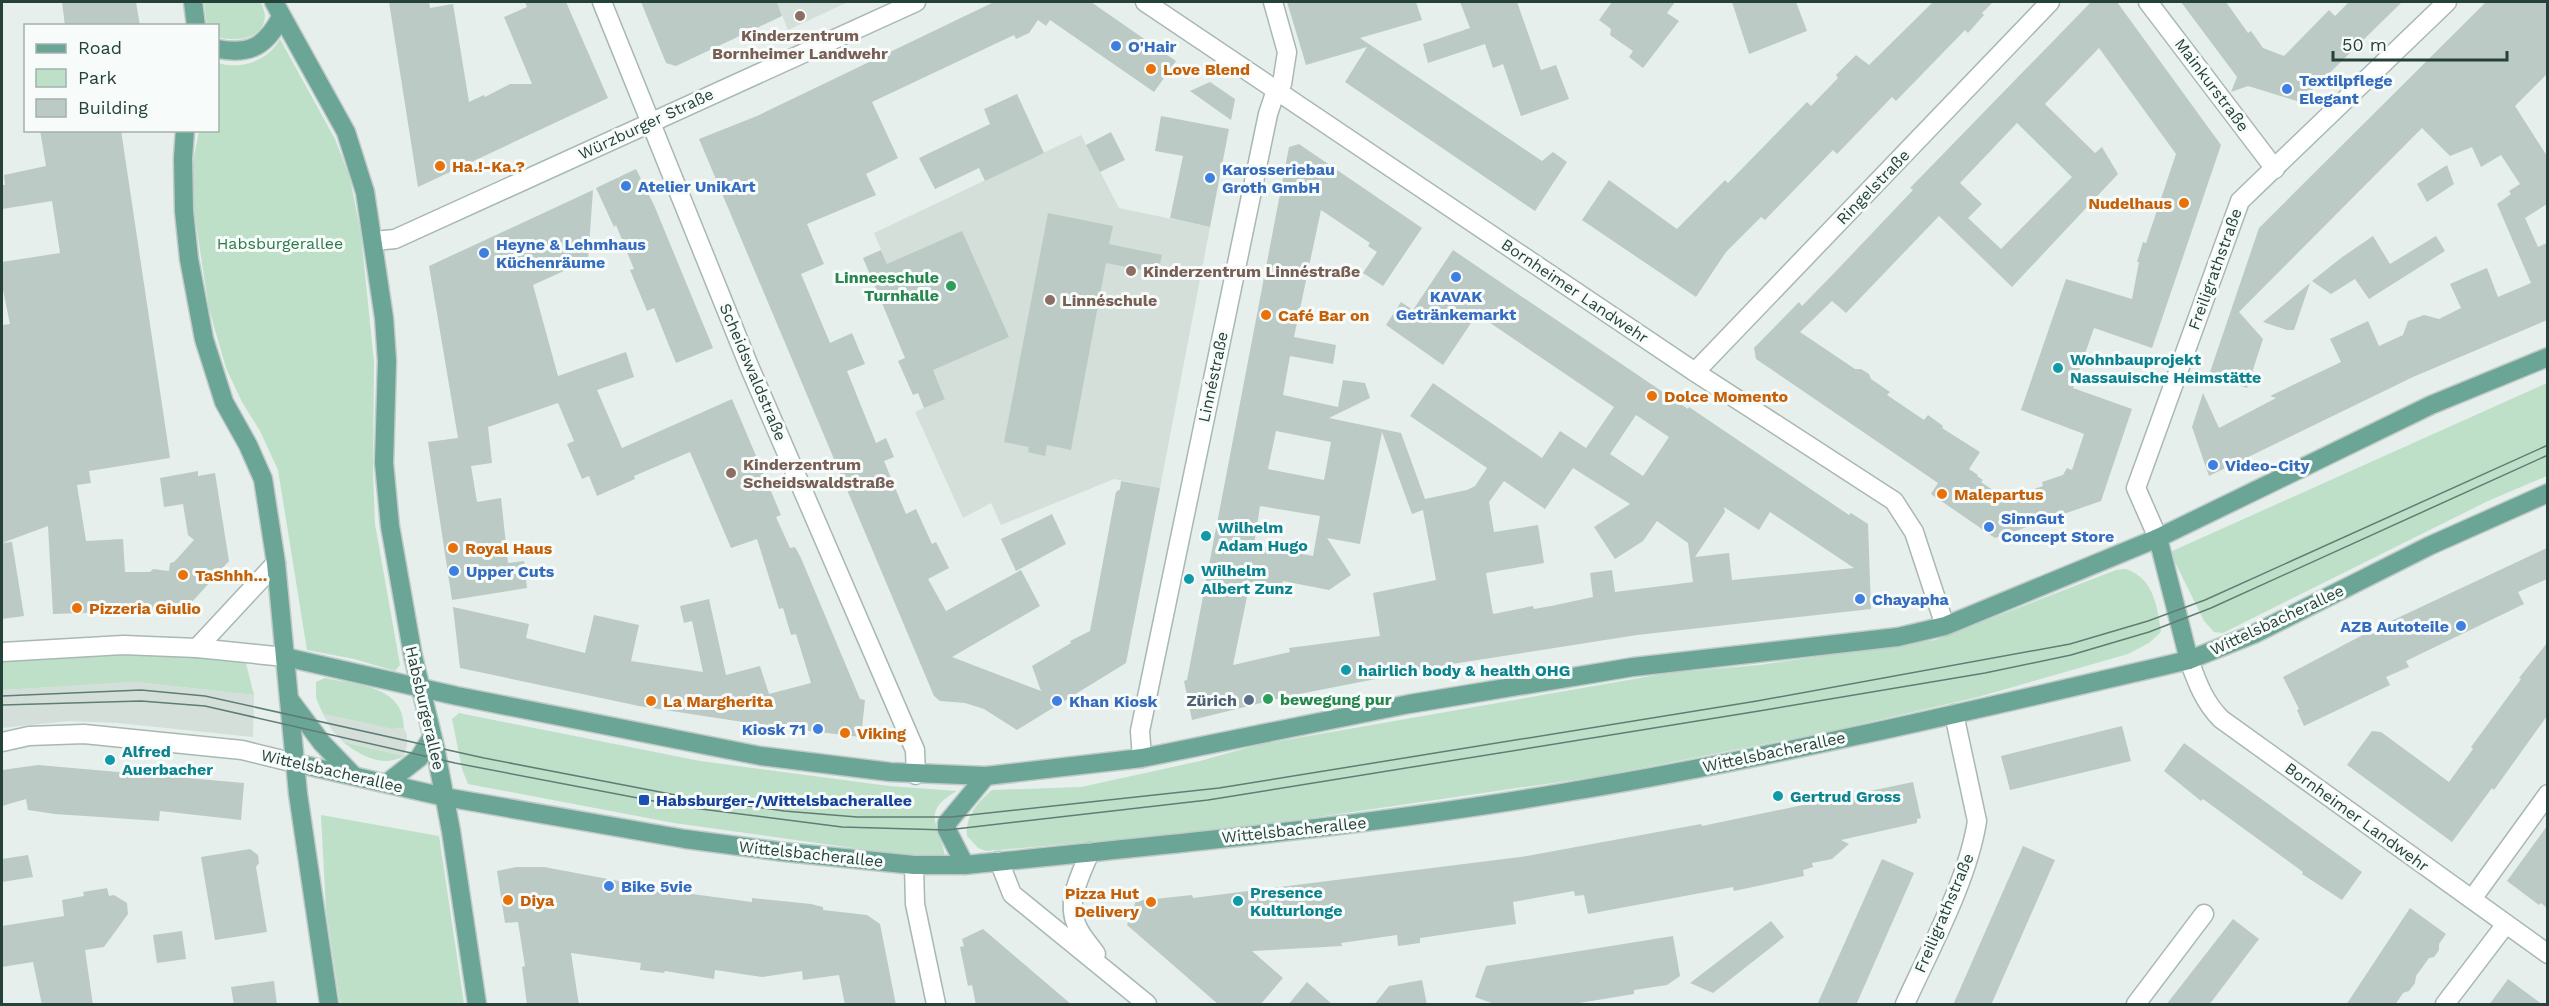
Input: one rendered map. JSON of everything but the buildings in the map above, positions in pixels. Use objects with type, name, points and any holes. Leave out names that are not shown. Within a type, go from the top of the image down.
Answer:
[{"type":"main road","points":[[193,2],[196,24]]},
{"type":"main road","points":[[219,49],[240,51],[260,44],[271,36],[277,9]]},
{"type":"main road","name":"Habsburgerallee","points":[[277,9],[346,132],[365,192],[374,241],[387,361],[385,473],[402,603],[445,796],[477,1005]]},
{"type":"main road","points":[[185,132],[184,211],[189,259],[204,339],[224,402],[248,445],[263,479],[276,563],[295,763],[329,1005]]},
{"type":"main road","points":[[285,657],[420,688],[761,756],[916,775],[986,776],[1142,758],[1409,704],[1633,667],[1898,637],[1945,626],[2158,538],[2431,405],[2547,357]]},
{"type":"main road","name":"Wittelsbacherallee","points":[[295,763],[445,796],[734,846],[914,865],[965,865],[1381,820],[1565,792],[1721,764],[2189,660],[2254,634],[2429,546],[2547,493]]},
{"type":"main road","points":[[2158,538],[2189,660]]},
{"type":"main road","points":[[289,698],[322,743],[353,776]]},
{"type":"main road","points":[[387,783],[419,758],[432,737]]},
{"type":"main road","points":[[965,865],[946,830],[947,823],[986,776]]},
{"type":"street","name":"Scheidswaldstraße","points":[[602,2],[749,366],[915,750],[916,775]]},
{"type":"street","name":"Würzburger Straße","points":[[374,241],[395,239],[916,2]]},
{"type":"street","name":"Bornheimer Landwehr","points":[[1144,2],[1279,87],[1695,372],[1894,501],[1914,532],[1945,626]]},
{"type":"street","name":"Linnéstraße","points":[[1142,758],[1140,731],[1265,126],[1279,87],[1287,52],[1273,2]]},
{"type":"street","name":"Ringelstraße","points":[[1695,372],[2050,2]]},
{"type":"street","name":"Mainkurstraße","points":[[2148,2],[2275,169]]},
{"type":"street","name":"Freiligrathstraße","points":[[2158,538],[2136,488],[2240,201],[2446,2]]},
{"type":"street","points":[[197,648],[276,563]]},
{"type":"street","points":[[2,652],[123,645],[197,648],[285,657]]},
{"type":"street","name":"Bornheimer Landwehr","points":[[2189,660],[2195,679],[2209,706],[2221,719],[2547,954]]},
{"type":"street","name":"Freiligrathstraße","points":[[1905,1005],[1968,864],[1975,837],[1977,821],[1954,714]]},
{"type":"street","name":"Wittelsbacherallee","points":[[2,742],[51,734],[84,734],[242,750],[295,763]]},
{"type":"street","points":[[2472,899],[2547,794]]},
{"type":"street","points":[[1090,852],[1076,888],[1073,907],[1076,925],[1107,970]]},
{"type":"street","points":[[999,861],[1012,894],[1147,1005]]},
{"type":"street","points":[[914,865],[915,904],[936,1005]]},
{"type":"street","points":[[2136,1005],[2204,914]]},
{"type":"street","points":[[2445,1005],[2505,924]]},
{"type":"shaded area","name":"Kinderzentrum Bornheimer Landwehr","points":[[777,2],[848,2],[788,30]]},
{"type":"shaded area","name":"Linnéschule","points":[[1081,135],[1119,208],[1210,227],[1160,488],[1114,479],[1001,525],[991,503],[963,518],[915,412],[945,398],[874,233]]},
{"type":"shaded area","points":[[136,682],[254,695],[253,737],[118,723],[69,721],[2,728],[2,690]]},
{"type":"shaded area","points":[[323,714],[392,729],[404,728],[407,745],[404,756],[343,742],[331,729]]},
{"type":"green space","points":[[204,2],[261,2],[265,14],[263,24],[254,35],[240,39],[219,37],[219,24],[207,24]]},
{"type":"green space","name":"Habsburgerallee","points":[[280,39],[335,139],[350,178],[361,235],[374,362],[375,524],[400,665],[395,671],[354,659],[307,650],[278,470],[226,368],[209,309],[194,211],[192,167],[199,132],[219,132],[219,63],[236,65],[253,62],[275,47]]},
{"type":"green space","points":[[2547,383],[2547,476],[2488,501],[2223,633],[2214,632],[2204,621],[2170,552]]},
{"type":"green space","points":[[2126,569],[2143,579],[2156,603],[2161,632],[2149,643],[2128,654],[1978,697],[1831,731],[1601,776],[1228,830],[986,851],[978,848],[967,836],[968,822],[973,810],[992,790],[1081,787],[1200,761],[1257,745],[1668,673],[1759,665],[1935,640],[2116,570]]},
{"type":"green space","points":[[124,651],[244,656],[254,695],[136,682],[2,690],[2,660]]},
{"type":"green space","points":[[325,678],[364,686],[387,695],[396,703],[402,714],[404,728],[392,729],[323,714],[316,698],[316,682]]},
{"type":"green space","points":[[459,713],[700,761],[889,786],[957,791],[946,799],[935,812],[936,827],[945,856],[888,853],[674,823],[468,784],[462,769],[452,719]]},
{"type":"green space","points":[[343,742],[404,756],[380,761],[364,756]]},
{"type":"green space","points":[[321,815],[439,836],[464,1004],[340,1004],[326,910]]},
{"type":"tram line","points":[[2,696],[141,690],[205,696],[484,758],[686,797],[784,811],[857,817],[951,817],[1219,788],[1757,701],[2070,644],[2148,621],[2205,600],[2548,445]]},
{"type":"tram line","points":[[2,705],[141,701],[205,706],[455,763],[685,807],[842,827],[947,830],[1208,800],[1759,711],[1985,673],[2071,655],[2149,632],[2211,608],[2548,455]]},
{"type":"place","name":"Kinderzentrum Bornheimer Landwehr","points":[[800,16]]},
{"type":"place","name":"O'Hair","points":[[1116,46]]},
{"type":"place","name":"Love Blend","points":[[1151,69]]},
{"type":"place","name":"Textilpflege Elegant","points":[[2287,89]]},
{"type":"place","name":"Ha.!-Ka.?","points":[[440,166]]},
{"type":"place","name":"Karosseriebau Groth GmbH","points":[[1210,178]]},
{"type":"place","name":"Atelier UnikArt","points":[[626,186]]},
{"type":"place","name":"Nudelhaus","points":[[2184,203]]},
{"type":"place","name":"Heyne & Lehmhaus Küchenräume","points":[[484,253]]},
{"type":"place","name":"Kinderzentrum Linnéstraße","points":[[1131,271]]},
{"type":"place","name":"KAVAK Getränkemarkt","points":[[1456,277]]},
{"type":"place","name":"Linneeschule Turnhalle","points":[[951,286]]},
{"type":"place","name":"Linnéschule","points":[[1050,300]]},
{"type":"place","name":"Café Bar on","points":[[1266,315]]},
{"type":"place","name":"Wohnbauprojekt Nassauische Heimstätte","points":[[2058,368]]},
{"type":"place","name":"Dolce Momento","points":[[1652,396]]},
{"type":"place","name":"Video-City","points":[[2213,465]]},
{"type":"place","name":"Kinderzentrum Scheidswaldstraße","points":[[731,473]]},
{"type":"place","name":"Malepartus","points":[[1942,494]]},
{"type":"place","name":"SinnGut Concept Store","points":[[1989,527]]},
{"type":"place","name":"Wilhelm Adam Hugo","points":[[1206,536]]},
{"type":"place","name":"Royal Haus","points":[[453,548]]},
{"type":"place","name":"Upper Cuts","points":[[454,571]]},
{"type":"place","name":"TaShhh...","points":[[183,575]]},
{"type":"place","name":"Wilhelm Albert Zunz","points":[[1189,579]]},
{"type":"place","name":"Chayapha","points":[[1860,599]]},
{"type":"place","name":"Pizzeria Giulio","points":[[77,608]]},
{"type":"place","name":"AZB Autoteile","points":[[2461,626]]},
{"type":"place","name":"hairlich body & health OHG","points":[[1346,670]]},
{"type":"place","name":"bewegung pur","points":[[1268,699]]},
{"type":"place","name":"Zürich","points":[[1249,700]]},
{"type":"place","name":"La Margherita","points":[[651,701]]},
{"type":"place","name":"Khan Kiosk","points":[[1057,701]]},
{"type":"place","name":"Kiosk 71","points":[[818,729]]},
{"type":"place","name":"Viking","points":[[845,733]]},
{"type":"place","name":"Alfred Auerbacher","points":[[110,760]]},
{"type":"place","name":"Gertrud Gross","points":[[1778,796]]},
{"type":"place","name":"Habsburger-/Wittelsbacherallee","points":[[644,800]]},
{"type":"place","name":"Bike 5vie","points":[[609,886]]},
{"type":"place","name":"Diya","points":[[508,900]]},
{"type":"place","name":"Presence Kulturlonge","points":[[1238,901]]},
{"type":"place","name":"Pizza Hut Delivery","points":[[1151,902]]}]
